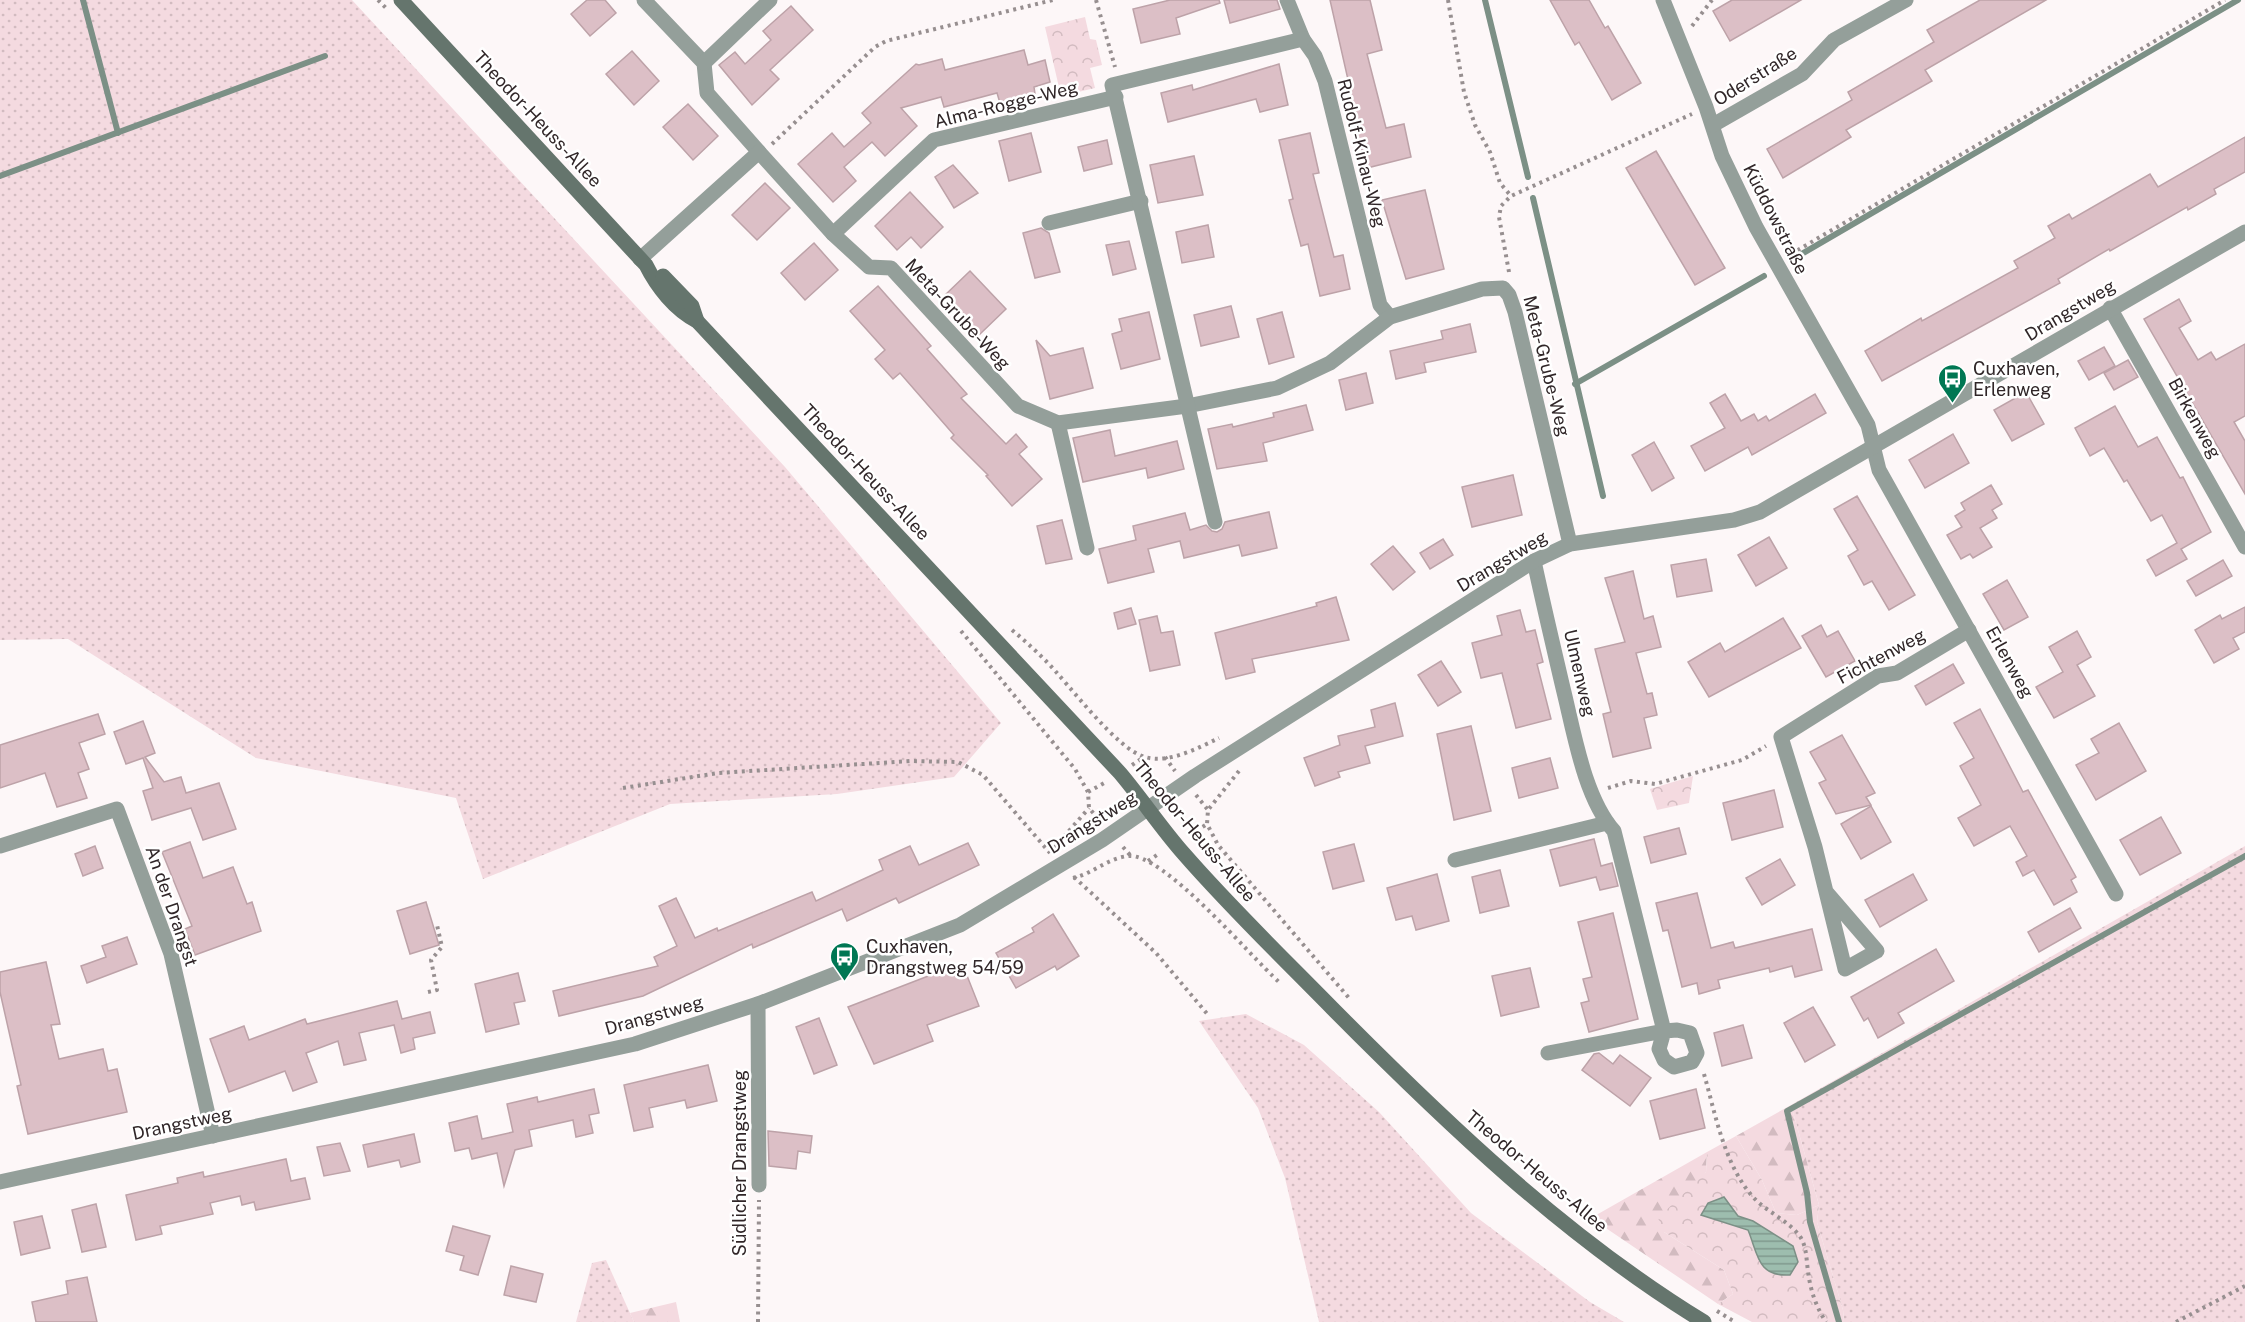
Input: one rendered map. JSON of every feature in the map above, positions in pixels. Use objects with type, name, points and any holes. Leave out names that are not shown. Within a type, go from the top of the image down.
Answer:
[{"type":"street","name":"Theodor-Heuss-Allee","points":[[401,0],[643,262],[653,280],[684,314],[697,321],[1052,698],[1120,773],[1148,810],[1229,904],[1430,1106],[1571,1228],[1704,1322]]},
{"type":"street","points":[[644,0],[704,63],[770,0]]},
{"type":"street","name":"Rudolf-Kinau-Weg","points":[[1287,0],[1303,39],[1315,56],[1325,81],[1380,305],[1390,317]]},
{"type":"street","name":"Küddowstraße","points":[[1663,0],[1713,125],[1722,156],[1756,227],[1868,425],[1875,447]]},
{"type":"street","name":"Oderstraße","points":[[1713,125],[1803,74],[1834,40],[1906,0]]},
{"type":"street","name":"Alma-Rogge-Weg","points":[[833,234],[934,140],[1303,39]]},
{"type":"street","name":"Meta-Grube-Weg","points":[[704,63],[707,93],[833,234],[869,267],[891,268],[1018,406],[1058,423],[1187,405],[1276,388],[1330,363],[1390,317],[1482,289],[1503,288],[1509,295],[1515,312],[1570,544]]},
{"type":"street","points":[[1114,91],[1215,522]]},
{"type":"street","points":[[643,262],[759,152]]},
{"type":"street","points":[[1049,223],[1141,201]]},
{"type":"street","name":"Drangstweg","points":[[0,1182],[635,1044],[759,1004],[960,925],[1056,860],[1148,810],[1195,776],[1534,561],[1570,544],[1734,520],[1760,512],[2245,232]]},
{"type":"street","name":"Birkenweg","points":[[2110,308],[2245,548]]},
{"type":"street","points":[[1058,423],[1087,548]]},
{"type":"street","name":"Erlenweg","points":[[1875,447],[1879,470],[2116,894]]},
{"type":"street","name":"Ulmenweg","points":[[1534,561],[1579,753],[1593,792],[1607,823],[1614,831],[1664,1031],[1659,1049],[1664,1060],[1674,1067],[1683,1066],[1695,1058]]},
{"type":"street","name":"Fichtenweg","points":[[1776,740],[1878,676],[1897,673],[1969,630]]},
{"type":"street","points":[[1776,740],[1827,894],[1845,969],[1877,951],[1827,894]]},
{"type":"street","name":"An der Drangst","points":[[0,846],[117,809],[171,954],[213,1136]]},
{"type":"street","points":[[1455,860],[1607,823]]},
{"type":"street","name":"Südlicher Drangstweg","points":[[759,1004],[759,1185]]},
{"type":"street","points":[[1548,1053],[1677,1030],[1690,1033],[1695,1045],[1695,1058]]},
{"type":"path","points":[[759,152],[770,145],[875,46],[886,41],[1053,0]]},
{"type":"path","points":[[1096,0],[1117,73],[1114,91]]},
{"type":"path","points":[[1448,0],[1464,92],[1475,125],[1490,152],[1500,183],[1511,196]]},
{"type":"path","points":[[1677,37],[1688,32],[1712,0]]},
{"type":"path","points":[[1791,255],[2225,0]]},
{"type":"path","points":[[1503,288],[1510,274],[1499,217],[1501,206],[1511,196],[1706,107]]},
{"type":"path","points":[[1593,792],[1631,782],[1655,784],[1742,760],[1776,740]]},
{"type":"path","points":[[623,788],[718,773],[911,762],[958,762],[983,775],[1056,860],[1156,953],[1209,1016]]},
{"type":"path","points":[[1056,860],[1055,846],[1089,808]]},
{"type":"path","points":[[1208,810],[1207,824],[1218,845],[1355,1005]]},
{"type":"path","points":[[428,992],[437,990],[431,960],[442,947],[437,925]]},
{"type":"path","points":[[1695,1058],[1703,1069],[1724,1143],[1738,1178],[1770,1214],[1800,1236],[1807,1252],[1811,1288],[1818,1309],[1826,1322]]},
{"type":"path","name":"Südlicher Drangstweg","points":[[758,1322],[759,1185]]},
{"type":"path","points":[[2176,1322],[2245,1286]]},
{"type":"path","points":[[1708,1305],[1735,1322]]},
{"type":"green space","points":[[0,0],[352,0],[785,467],[1001,723],[954,777],[837,794],[670,804],[483,879],[456,798],[256,758],[68,639],[0,640]]},
{"type":"green space","points":[[1085,17],[1090,39],[1096,40],[1102,65],[1090,68],[1095,88],[1061,96],[1045,27]]},
{"type":"green space","points":[[1693,776],[1689,803],[1657,810],[1650,789]]},
{"type":"green space","points":[[2245,846],[2245,1322],[1844,1322],[1843,1310],[1817,1222],[1819,1205],[1791,1105]]},
{"type":"green space","points":[[1246,1014],[1304,1045],[1379,1112],[1471,1213],[1590,1302],[1624,1322],[1319,1322],[1285,1178],[1258,1108],[1199,1021]]},
{"type":"green space","points":[[1791,1105],[1819,1205],[1797,1215],[1776,1213],[1762,1180],[1736,1136]]},
{"type":"green space","points":[[1736,1136],[1762,1180],[1776,1213],[1797,1215],[1819,1205],[1817,1222],[1843,1310],[1844,1322],[1752,1322],[1718,1304],[1733,1294],[1724,1270],[1664,1232],[1658,1218],[1706,1172],[1707,1152]]},
{"type":"green space","points":[[1707,1152],[1706,1172],[1664,1232],[1724,1270],[1733,1294],[1718,1304],[1591,1218]]},
{"type":"green space","points":[[606,1260],[634,1322],[576,1322],[592,1263]]},
{"type":"green space","points":[[676,1302],[680,1322],[634,1322],[630,1313]]},
{"type":"shaded area","points":[[1724,1197],[1738,1216],[1753,1221],[1793,1246],[1798,1262],[1790,1275],[1779,1275],[1765,1268],[1760,1262],[1748,1230],[1701,1215],[1708,1203]]},
{"type":"building","points":[[587,0],[605,0],[616,13],[590,36],[571,14]]},
{"type":"building","points":[[1170,0],[1219,0],[1220,3],[1176,18],[1180,34],[1141,43],[1133,9]]},
{"type":"building","points":[[1224,0],[1277,0],[1280,9],[1230,23]]},
{"type":"building","points":[[1330,0],[1370,0],[1382,50],[1367,54],[1386,128],[1404,124],[1411,157],[1367,168],[1344,86],[1349,84]]},
{"type":"building","points":[[1550,0],[1589,0],[1605,28],[1608,26],[1641,83],[1612,100],[1579,42],[1575,45]]},
{"type":"building","points":[[1732,0],[1801,0],[1730,41],[1713,11]]},
{"type":"building","points":[[1980,0],[2046,0],[1925,70],[1932,81],[1846,130],[1851,137],[1783,178],[1767,149],[1852,100],[1848,92],[1934,42],[1927,30]]},
{"type":"building","points":[[791,6],[813,30],[770,70],[779,79],[752,105],[719,65],[735,52],[745,64],[771,40],[763,31]]},
{"type":"building","points":[[1024,50],[1028,65],[1045,60],[1050,82],[1034,87],[1035,94],[1000,103],[997,93],[944,107],[941,97],[901,108],[917,126],[885,156],[872,142],[844,167],[856,181],[833,202],[798,164],[832,133],[844,147],[871,123],[862,113],[916,64],[942,59],[945,70]]},
{"type":"building","points":[[632,51],[659,81],[634,105],[606,74]]},
{"type":"building","points":[[1279,64],[1288,105],[1260,112],[1256,99],[1168,122],[1161,93],[1192,85],[1193,90]]},
{"type":"building","points":[[688,104],[718,136],[693,160],[663,127]]},
{"type":"building","points":[[1031,133],[1041,172],[1009,181],[999,141]]},
{"type":"building","points":[[1310,133],[1319,173],[1313,174],[1334,257],[1343,255],[1350,289],[1320,296],[1308,244],[1301,246],[1289,200],[1293,199],[1279,140]]},
{"type":"building","points":[[2245,137],[2245,172],[2214,189],[2216,194],[2188,210],[2187,207],[2110,251],[2109,249],[2058,279],[2060,283],[1882,381],[1865,351],[1921,318],[1922,321],[2018,268],[2014,261],[2055,238],[2048,226],[2069,214],[2072,219],[2150,174],[2158,187]]},
{"type":"building","points":[[1107,140],[1112,164],[1084,171],[1078,147]]},
{"type":"building","points":[[1656,151],[1725,268],[1695,285],[1626,168]]},
{"type":"building","points":[[1194,156],[1203,195],[1158,203],[1150,165]]},
{"type":"building","points":[[953,165],[978,193],[954,208],[935,177]]},
{"type":"building","points":[[765,183],[790,208],[757,240],[732,215]]},
{"type":"building","points":[[1425,190],[1444,269],[1406,279],[1382,200]]},
{"type":"building","points":[[910,192],[943,227],[921,248],[911,237],[897,250],[875,226]]},
{"type":"building","points":[[1208,225],[1214,257],[1182,263],[1176,232]]},
{"type":"building","points":[[1041,228],[1049,233],[1060,272],[1035,278],[1023,233]]},
{"type":"building","points":[[1129,241],[1136,269],[1113,275],[1106,245]]},
{"type":"building","points":[[814,243],[838,270],[805,300],[781,273]]},
{"type":"building","points":[[970,271],[1006,309],[979,335],[943,297]]},
{"type":"building","points":[[878,286],[931,346],[927,349],[967,394],[961,398],[1006,444],[1016,434],[1027,447],[1019,454],[1042,479],[1012,506],[986,476],[988,475],[951,438],[954,435],[900,373],[893,379],[875,359],[885,350],[850,311]]},
{"type":"building","points":[[2179,299],[2191,321],[2179,328],[2198,360],[2211,352],[2216,360],[2245,344],[2245,416],[2234,422],[2245,441],[2245,494],[2144,319]]},
{"type":"building","points":[[1231,306],[1239,337],[1201,346],[1194,315]]},
{"type":"building","points":[[1149,312],[1160,359],[1121,369],[1112,334],[1122,331],[1119,319]]},
{"type":"building","points":[[1282,312],[1294,357],[1269,364],[1257,319]]},
{"type":"building","points":[[1470,324],[1476,352],[1424,363],[1426,372],[1396,379],[1390,351],[1443,339],[1441,331]]},
{"type":"building","points":[[1036,340],[1050,356],[1083,348],[1093,388],[1050,399]]},
{"type":"building","points":[[2104,347],[2115,366],[2089,380],[2078,361]]},
{"type":"building","points":[[2128,360],[2138,377],[2114,390],[2104,373]]},
{"type":"building","points":[[1366,373],[1373,403],[1346,410],[1339,380]]},
{"type":"building","points":[[2026,392],[2044,424],[2012,441],[1994,410]]},
{"type":"building","points":[[1725,394],[1741,421],[1754,414],[1758,421],[1766,416],[1769,421],[1815,394],[1826,413],[1752,455],[1748,447],[1705,471],[1691,446],[1725,428],[1710,403]]},
{"type":"building","points":[[1306,405],[1313,430],[1263,443],[1267,461],[1217,469],[1208,429],[1232,424],[1233,427],[1274,417],[1273,413]]},
{"type":"building","points":[[2115,406],[2138,447],[2157,437],[2180,478],[2183,477],[2211,532],[2181,549],[2187,559],[2156,576],[2147,560],[2177,543],[2162,515],[2151,521],[2127,480],[2124,482],[2104,448],[2090,456],[2075,428]]},
{"type":"building","points":[[1110,430],[1115,456],[1177,441],[1184,469],[1148,478],[1146,468],[1083,482],[1073,438]]},
{"type":"building","points":[[1953,434],[1969,463],[1925,488],[1909,460]]},
{"type":"building","points":[[1654,442],[1674,478],[1652,491],[1632,455]]},
{"type":"building","points":[[1513,475],[1522,515],[1472,527],[1462,487]]},
{"type":"building","points":[[1991,485],[2002,504],[1992,510],[1997,518],[1980,528],[1992,547],[1973,558],[1970,554],[1961,559],[1947,535],[1962,527],[1955,516],[1965,510],[1961,503]]},
{"type":"building","points":[[1857,496],[1915,595],[1889,610],[1872,581],[1864,585],[1848,556],[1858,550],[1834,509]]},
{"type":"building","points":[[1269,512],[1277,548],[1242,556],[1239,545],[1184,558],[1180,541],[1148,549],[1154,572],[1108,583],[1099,549],[1136,540],[1133,526],[1185,513],[1190,530],[1206,525],[1212,531],[1217,532],[1222,529],[1225,522]]},
{"type":"building","points":[[1062,520],[1072,559],[1046,564],[1037,526]]},
{"type":"building","points":[[1769,537],[1787,568],[1756,586],[1738,555]]},
{"type":"building","points":[[1443,539],[1453,555],[1430,569],[1420,553]]},
{"type":"building","points":[[1393,546],[1415,572],[1393,590],[1371,564]]},
{"type":"building","points":[[1706,559],[1712,591],[1677,597],[1671,565]]},
{"type":"building","points":[[2223,560],[2232,576],[2196,596],[2187,581]]},
{"type":"building","points":[[1633,571],[1644,619],[1653,616],[1661,647],[1636,653],[1647,694],[1652,693],[1657,715],[1644,718],[1651,748],[1613,757],[1603,714],[1611,712],[1595,649],[1625,642],[1605,578]]},
{"type":"building","points":[[2007,580],[2028,617],[2004,630],[1983,594]]},
{"type":"building","points":[[1336,597],[1349,640],[1252,659],[1255,672],[1226,679],[1215,633],[1317,606],[1316,603]]},
{"type":"building","points":[[2245,607],[2245,632],[2233,638],[2239,649],[2214,663],[2195,630],[2220,615],[2222,619]]},
{"type":"building","points":[[1131,608],[1136,624],[1118,629],[1114,613]]},
{"type":"building","points":[[1520,610],[1526,632],[1535,630],[1543,662],[1537,664],[1551,719],[1516,728],[1502,673],[1481,678],[1472,643],[1502,635],[1497,616]]},
{"type":"building","points":[[1157,616],[1161,633],[1173,631],[1180,665],[1150,671],[1139,620]]},
{"type":"building","points":[[1783,618],[1801,648],[1709,697],[1688,662],[1720,643],[1725,652]]},
{"type":"building","points":[[1821,625],[1827,637],[1838,631],[1855,661],[1826,677],[1802,636]]},
{"type":"building","points":[[2077,631],[2091,657],[2077,665],[2095,696],[2054,718],[2036,687],[2063,672],[2049,647]]},
{"type":"building","points":[[1441,661],[1461,692],[1438,706],[1418,675]]},
{"type":"building","points":[[1953,664],[1964,683],[1926,705],[1915,686]]},
{"type":"building","points":[[1395,703],[1403,736],[1365,746],[1370,763],[1338,772],[1340,777],[1315,786],[1304,758],[1340,745],[1338,736],[1375,727],[1371,710]]},
{"type":"building","points":[[1980,709],[2023,792],[2028,790],[2076,877],[2071,880],[2077,892],[2054,905],[2034,870],[2023,876],[2016,862],[2027,856],[2010,826],[1974,846],[1958,818],[1981,805],[1960,766],[1974,758],[1954,723]]},
{"type":"building","points":[[98,714],[105,734],[79,743],[89,769],[78,773],[87,798],[57,807],[45,773],[0,788],[0,745]]},
{"type":"building","points":[[143,721],[155,753],[145,757],[164,782],[181,777],[186,793],[219,783],[236,829],[203,840],[191,808],[152,820],[143,791],[153,788],[143,758],[126,764],[114,732]]},
{"type":"building","points":[[2119,723],[2146,771],[2096,800],[2076,765],[2099,753],[2091,739]]},
{"type":"building","points":[[1471,726],[1491,811],[1454,820],[1437,734]]},
{"type":"building","points":[[1842,735],[1875,793],[1866,797],[1871,805],[1836,814],[1819,783],[1826,780],[1810,752]]},
{"type":"building","points":[[1550,758],[1558,788],[1519,798],[1512,768]]},
{"type":"building","points":[[1774,790],[1783,827],[1732,840],[1723,803]]},
{"type":"building","points":[[1871,806],[1891,842],[1861,859],[1841,824]]},
{"type":"building","points":[[2161,817],[2181,853],[2140,875],[2120,840]]},
{"type":"building","points":[[1679,828],[1686,854],[1651,863],[1644,837]]},
{"type":"building","points":[[1594,839],[1601,866],[1612,863],[1618,886],[1600,890],[1596,877],[1560,886],[1550,850]]},
{"type":"building","points":[[190,842],[203,878],[233,867],[247,904],[252,902],[261,931],[195,955],[185,929],[192,926],[162,852]]},
{"type":"building","points":[[968,843],[979,865],[899,903],[896,898],[847,921],[842,909],[753,948],[752,944],[643,996],[559,1016],[553,991],[658,966],[654,957],[677,946],[659,906],[676,898],[695,938],[717,928],[718,931],[812,892],[816,901],[883,870],[879,860],[910,846],[919,865]]},
{"type":"building","points":[[1354,844],[1364,881],[1333,889],[1323,852]]},
{"type":"building","points":[[95,846],[103,868],[83,876],[75,854]]},
{"type":"building","points":[[1780,859],[1795,885],[1762,905],[1746,878]]},
{"type":"building","points":[[1500,870],[1509,906],[1480,913],[1472,877]]},
{"type":"building","points":[[1437,874],[1449,921],[1416,930],[1412,916],[1396,920],[1387,888]]},
{"type":"building","points":[[1913,874],[1927,900],[1880,927],[1865,900]]},
{"type":"building","points":[[1697,893],[1711,948],[1733,942],[1735,948],[1812,929],[1822,970],[1795,977],[1792,966],[1770,972],[1769,968],[1718,980],[1720,988],[1699,994],[1697,983],[1682,987],[1668,930],[1663,931],[1656,903]]},
{"type":"building","points":[[426,902],[439,945],[410,954],[397,911]]},
{"type":"building","points":[[2070,908],[2081,928],[2039,952],[2028,932]]},
{"type":"building","points":[[1613,913],[1638,1019],[1589,1032],[1581,1003],[1589,1001],[1583,979],[1592,977],[1578,922]]},
{"type":"building","points":[[1053,914],[1079,956],[1057,970],[1055,966],[1016,988],[996,953],[1034,932],[1032,928]]},
{"type":"building","points":[[127,937],[137,964],[87,983],[81,966],[106,957],[102,946]]},
{"type":"building","points":[[1936,949],[1954,981],[1898,1013],[1904,1023],[1878,1038],[1868,1018],[1864,1021],[1851,997]]},
{"type":"building","points":[[46,962],[60,1024],[51,1025],[59,1059],[103,1049],[108,1071],[117,1069],[127,1112],[28,1134],[17,1086],[21,1085],[0,992],[0,972]]},
{"type":"building","points":[[962,963],[979,1006],[927,1025],[933,1041],[874,1064],[848,1007]]},
{"type":"building","points":[[1530,968],[1539,1007],[1501,1016],[1492,976]]},
{"type":"building","points":[[518,973],[525,1001],[514,1003],[519,1024],[486,1032],[475,984]]},
{"type":"building","points":[[397,1001],[402,1019],[430,1012],[435,1033],[413,1038],[415,1049],[401,1053],[394,1025],[359,1033],[366,1060],[344,1065],[338,1041],[306,1053],[317,1082],[293,1091],[285,1071],[229,1092],[210,1039],[244,1026],[249,1040],[305,1019],[307,1024]]},
{"type":"building","points":[[1813,1007],[1835,1045],[1805,1062],[1784,1023]]},
{"type":"building","points":[[819,1018],[837,1065],[814,1074],[796,1027]]},
{"type":"building","points":[[1743,1025],[1752,1058],[1722,1066],[1714,1033]]},
{"type":"building","points":[[1599,1053],[1613,1064],[1620,1055],[1651,1078],[1630,1106],[1582,1070],[1594,1054]]},
{"type":"building","points":[[708,1065],[717,1101],[687,1108],[685,1100],[649,1108],[653,1127],[634,1131],[624,1085]]},
{"type":"building","points":[[594,1089],[599,1113],[589,1115],[593,1133],[576,1137],[573,1120],[529,1130],[532,1146],[515,1150],[504,1186],[497,1153],[472,1159],[469,1148],[455,1151],[449,1123],[477,1116],[482,1139],[513,1132],[507,1104],[537,1097],[538,1102]]},
{"type":"building","points":[[1696,1089],[1705,1128],[1660,1139],[1650,1101]]},
{"type":"building","points":[[768,1131],[812,1136],[810,1153],[798,1151],[796,1169],[769,1166]]},
{"type":"building","points":[[414,1134],[420,1162],[401,1167],[399,1160],[368,1167],[363,1145]]},
{"type":"building","points":[[340,1143],[350,1171],[324,1176],[317,1147]]},
{"type":"building","points":[[286,1159],[291,1181],[305,1178],[310,1199],[256,1210],[254,1202],[242,1205],[240,1196],[210,1203],[213,1214],[160,1226],[162,1234],[136,1240],[126,1195],[178,1183],[177,1178],[203,1172],[204,1177]]},
{"type":"building","points":[[96,1204],[106,1247],[82,1252],[72,1210]]},
{"type":"building","points":[[42,1216],[50,1248],[21,1255],[14,1222]]},
{"type":"building","points":[[453,1226],[490,1236],[478,1275],[460,1270],[464,1256],[446,1251]]},
{"type":"building","points":[[511,1266],[543,1274],[536,1302],[504,1295]]},
{"type":"building","points":[[87,1277],[97,1322],[36,1322],[32,1302],[68,1294],[66,1281]]},
{"type":"waterway","points":[[83,0],[118,133]]},
{"type":"waterway","points":[[1485,0],[1528,177]]},
{"type":"waterway","points":[[1793,259],[2238,0]]},
{"type":"waterway","points":[[0,176],[325,56]]},
{"type":"waterway","points":[[1533,198],[1603,496]]},
{"type":"waterway","points":[[1575,384],[1764,276]]},
{"type":"waterway","points":[[1839,1322],[1810,1222],[1807,1193],[1787,1111],[2245,856]]},
{"type":"place","name":"Cuxhaven, Erlenweg","points":[[1952,404]]},
{"type":"place","name":"Cuxhaven, Drangstweg 54/59","points":[[845,982]]}]
